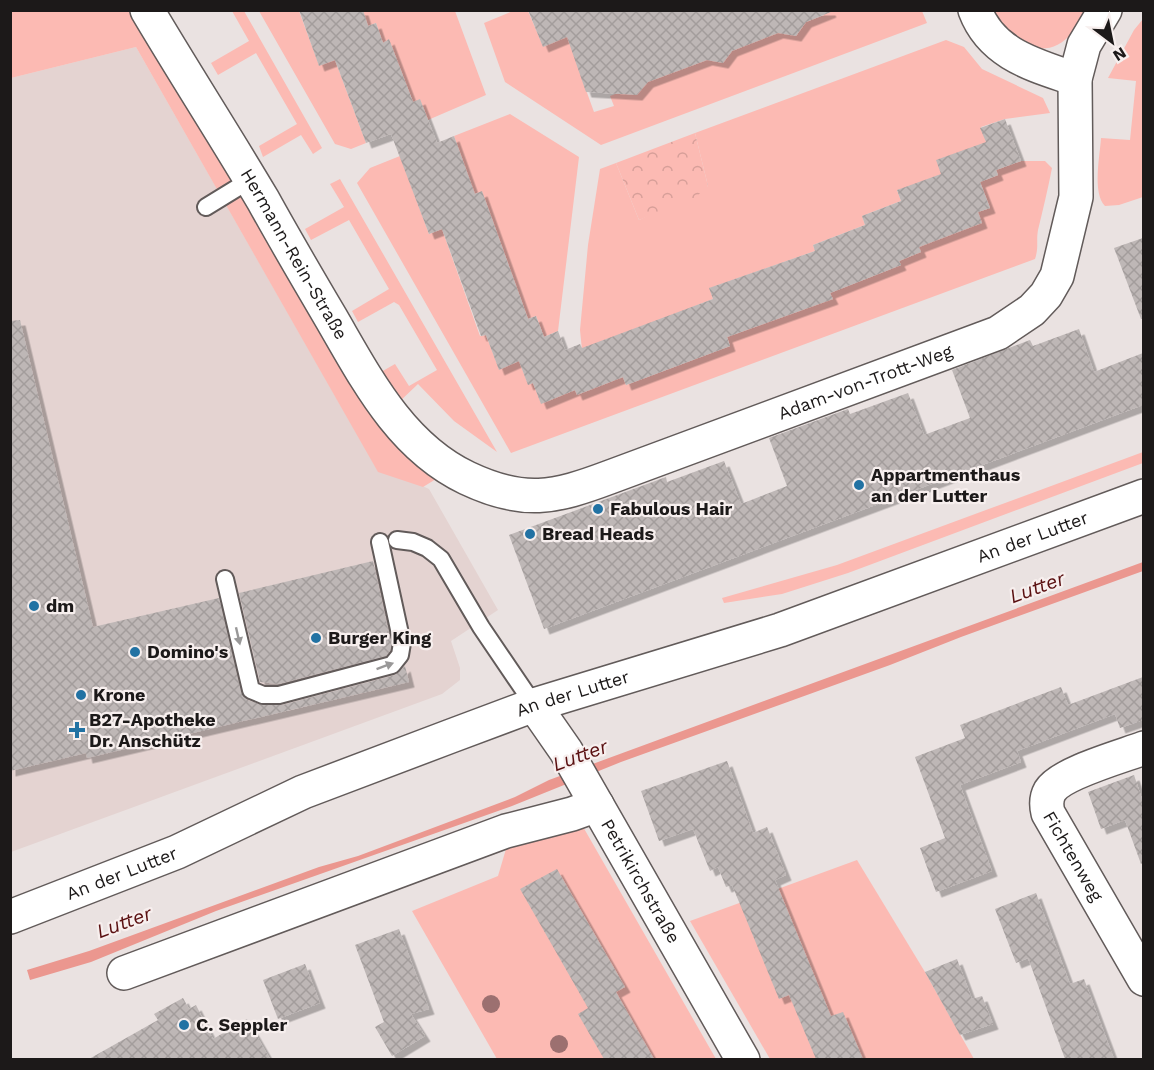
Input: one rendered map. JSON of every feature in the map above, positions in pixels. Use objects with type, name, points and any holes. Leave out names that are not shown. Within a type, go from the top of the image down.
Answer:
[{"type":"street","name":"Hermann-Rein-Straße","points":[[147,10],[367,379],[399,426],[439,460],[465,477]]},
{"type":"street","points":[[975,10],[980,21],[1001,48],[1033,64],[1075,80]]},
{"type":"street","name":"Adam-von-Trott-Weg","points":[[465,477],[489,488],[531,496],[550,496],[570,492],[988,337],[1017,322],[1046,295],[1057,276],[1076,197],[1075,80],[1084,45],[1105,10]]},
{"type":"street","name":"An der Lutter","points":[[12,915],[199,843],[303,792],[534,705],[780,630],[1143,496]]},
{"type":"street","name":"Petrikirchstraße","points":[[534,705],[570,758],[743,1059]]},
{"type":"street","name":"Fichtenweg","points":[[1143,748],[1060,781],[1051,789],[1047,798],[1047,807],[1048,813],[1143,979]]},
{"type":"street","points":[[124,974],[506,831],[572,814],[594,800]]},
{"type":"lane","points":[[206,207],[250,180]]},
{"type":"lane","points":[[225,579],[251,690],[263,695],[279,695],[393,665],[400,655],[402,643],[388,541],[414,542],[427,548],[441,559],[481,627],[534,705]]},
{"type":"shaded area","points":[[136,47],[378,471],[429,489],[498,610],[451,641],[460,668],[460,680],[442,694],[11,852],[11,78]]},
{"type":"shaded area","points":[[1143,562],[1143,571],[621,762],[512,806],[216,911],[91,962],[30,980],[27,970],[89,951],[319,867],[358,856],[515,797],[549,780]]},
{"type":"green space","points":[[10,11],[134,11],[379,425],[436,479],[423,487],[378,472],[136,47],[11,78]]},
{"type":"green space","points":[[232,11],[244,11],[322,148],[313,154],[301,135],[263,157],[259,146],[297,124],[256,53],[218,75],[211,63],[249,41]]},
{"type":"green space","points":[[259,11],[299,11],[319,65],[335,60],[366,143],[351,149],[335,144]]},
{"type":"green space","points":[[355,11],[455,11],[486,95],[428,120],[420,100],[413,102],[389,40],[383,43],[376,23],[368,26],[363,12]]},
{"type":"green space","points":[[513,11],[528,11],[543,46],[571,35],[582,79],[594,112],[614,106],[610,96],[824,15],[822,11],[922,11],[927,23],[601,145],[505,82],[484,23]]},
{"type":"green space","points":[[994,11],[1084,11],[1075,30],[1062,42],[1051,47],[1039,48],[1018,40],[1009,32]]},
{"type":"green space","points":[[1143,19],[1143,197],[1119,205],[1105,206],[1101,200],[1098,183],[1101,138],[1130,140],[1136,81],[1108,78],[1134,30]]},
{"type":"green space","points":[[946,40],[964,47],[982,69],[1043,98],[1050,113],[1005,119],[981,127],[991,156],[945,182],[897,190],[901,201],[862,216],[865,225],[813,245],[815,251],[710,288],[713,299],[582,350],[580,330],[588,245],[600,169],[616,163],[639,220],[708,186],[695,133]]},
{"type":"green space","points":[[510,114],[579,157],[558,331],[544,337],[536,316],[528,319],[482,192],[474,194],[454,136]]},
{"type":"green space","points":[[695,133],[708,186],[696,197],[639,220],[616,163]]},
{"type":"green space","points":[[400,156],[429,234],[442,229],[480,336],[486,335],[499,369],[519,361],[528,384],[533,383],[541,403],[575,390],[577,394],[623,377],[626,385],[730,346],[727,337],[832,299],[830,293],[901,265],[899,261],[920,252],[919,247],[978,212],[990,208],[980,182],[998,175],[996,170],[1021,161],[1045,161],[1052,168],[1038,230],[1035,259],[511,453],[357,183],[370,168]]},
{"type":"green space","points":[[340,179],[497,452],[454,421],[418,384],[399,402],[381,372],[395,364],[409,386],[437,370],[399,305],[394,302],[358,322],[352,311],[389,289],[349,220],[311,240],[305,229],[344,207],[330,184]]},
{"type":"green space","points":[[1143,452],[1143,463],[848,573],[782,594],[724,603],[722,598],[837,565]]},
{"type":"green space","points":[[582,825],[716,1059],[497,1059],[412,911],[498,876],[506,849]]},
{"type":"green space","points":[[857,860],[925,972],[974,1059],[770,1059],[690,921]]},
{"type":"building","points":[[299,10],[363,10],[368,26],[376,23],[383,43],[389,39],[413,102],[420,99],[437,143],[454,136],[475,194],[482,191],[528,319],[536,316],[544,337],[558,331],[565,350],[580,344],[582,348],[713,299],[709,288],[815,251],[813,245],[865,225],[862,216],[901,201],[897,190],[941,174],[936,160],[986,142],[980,128],[1005,119],[1021,161],[996,170],[998,175],[980,182],[990,208],[978,212],[982,223],[919,247],[921,252],[899,261],[901,265],[830,293],[833,299],[727,337],[730,346],[626,385],[623,377],[577,395],[575,390],[541,404],[533,383],[528,385],[519,361],[499,370],[486,335],[481,336],[442,229],[429,234],[391,134],[366,143],[335,60],[319,66]]},
{"type":"building","points":[[528,10],[830,10],[831,12],[806,22],[796,36],[778,33],[732,51],[723,63],[707,60],[648,82],[637,95],[586,92],[567,37],[543,47]]},
{"type":"building","points":[[1143,238],[1143,319],[1141,319],[1114,248]]},
{"type":"building","points":[[20,320],[93,627],[219,598],[241,692],[247,700],[263,705],[282,705],[395,675],[405,666],[409,682],[87,758],[86,753],[10,771],[10,321]]},
{"type":"building","name":"Appartmenthaus an der Lutter","points":[[1079,329],[1094,372],[1143,353],[1143,405],[544,629],[509,535],[666,477],[667,482],[724,461],[741,504],[787,486],[769,438],[848,409],[850,414],[908,393],[924,435],[970,418],[952,370],[1030,340],[1033,346]]},
{"type":"building","points":[[373,561],[391,643],[390,651],[386,656],[278,684],[260,682],[239,593]]},
{"type":"building","points":[[1143,677],[1143,720],[1120,728],[1115,714],[1017,751],[1021,762],[960,785],[992,871],[936,892],[920,848],[945,838],[915,757],[965,738],[960,725],[1061,687],[1068,705]]},
{"type":"building","points":[[727,761],[753,833],[767,827],[786,875],[775,880],[831,1016],[843,1012],[863,1059],[816,1059],[789,995],[779,999],[732,885],[726,887],[718,867],[710,871],[693,829],[659,841],[641,791]]},
{"type":"building","points":[[1134,775],[1143,802],[1143,863],[1141,864],[1125,820],[1101,829],[1088,792]]},
{"type":"building","points":[[557,869],[625,987],[616,992],[654,1059],[604,1059],[578,1014],[588,1008],[520,889]]},
{"type":"building","points":[[1036,893],[1070,984],[1084,979],[1114,1059],[1065,1059],[1028,958],[1016,963],[995,909]]},
{"type":"building","points":[[399,929],[429,1009],[411,1014],[425,1036],[392,1056],[375,1027],[384,1022],[355,945]]},
{"type":"building","points":[[957,959],[972,999],[982,996],[993,1024],[960,1035],[925,972]]},
{"type":"building","points":[[305,964],[320,1003],[278,1019],[263,980]]},
{"type":"building","points":[[183,998],[189,1009],[196,1005],[213,1039],[247,1019],[270,1059],[89,1059],[158,1020],[154,1014]]},
{"type":"place","name":"Appartmenthaus an der Lutter","points":[[859,485]]},
{"type":"place","name":"Fabulous Hair","points":[[598,509]]},
{"type":"place","name":"Bread Heads","points":[[530,534]]},
{"type":"place","name":"dm","points":[[34,606]]},
{"type":"place","name":"Burger King","points":[[316,638]]},
{"type":"place","name":"Domino's","points":[[135,652]]},
{"type":"place","name":"Krone","points":[[81,695]]},
{"type":"place","name":"B27-Apotheke Dr. Anschütz","points":[[77,730]]},
{"type":"place","name":"C. Seppler","points":[[184,1025]]},
{"type":"water label","name":"Lutter","points":[[1037,587]]},
{"type":"water label","name":"Lutter","points":[[580,755]]},
{"type":"water label","name":"Lutter","points":[[124,922]]}]
